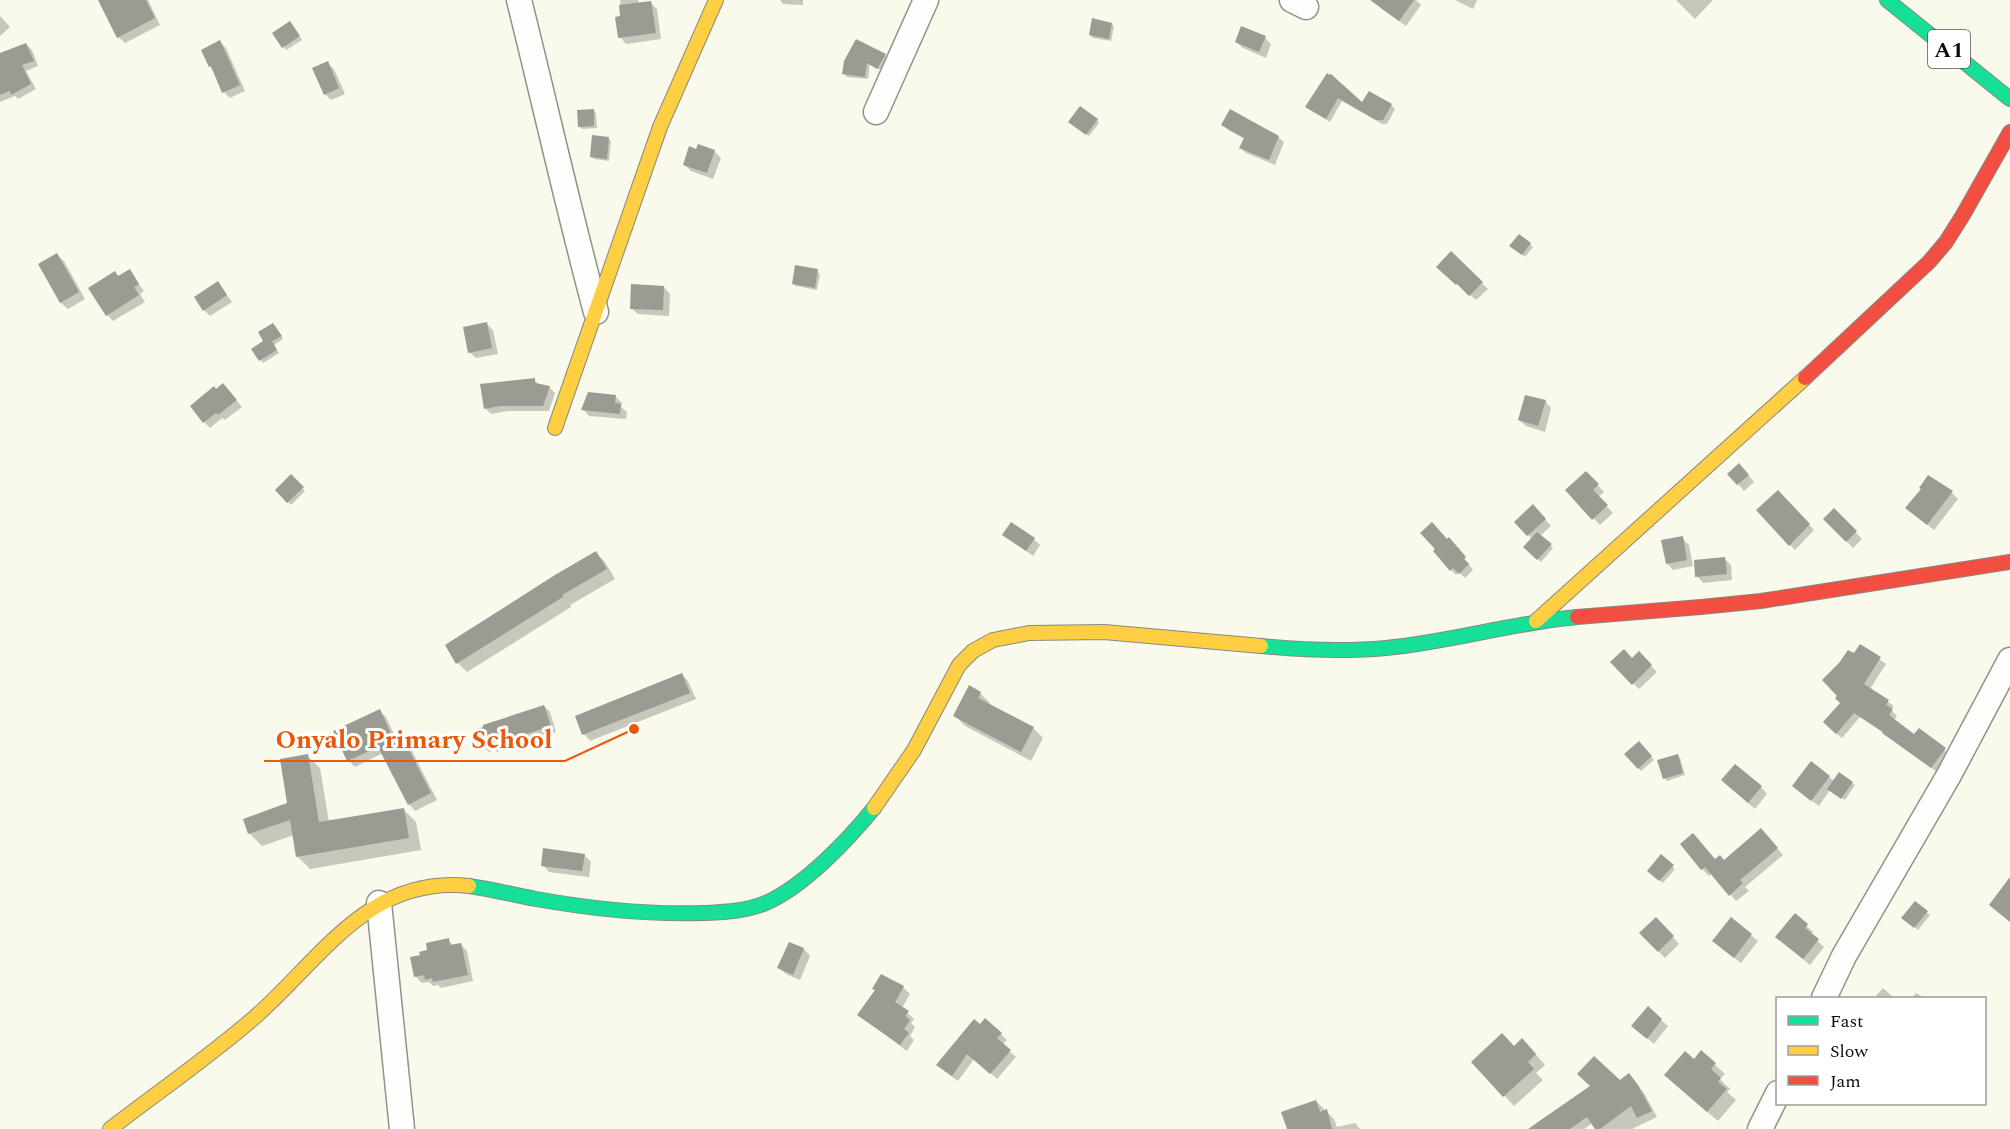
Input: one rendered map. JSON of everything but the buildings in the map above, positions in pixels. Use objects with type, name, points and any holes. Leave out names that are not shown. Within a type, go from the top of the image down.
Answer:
[{"type":"main road","points":[[555,428],[660,127],[716,0]]},
{"type":"main road","name":"A1","points":[[1887,0],[2010,99]]},
{"type":"main road","points":[[1536,621],[1929,262],[1946,242],[1963,215],[2010,132]]},
{"type":"main road","points":[[110,1129],[258,1014],[342,929],[379,903],[406,891],[450,884],[605,909],[680,914],[755,907],[778,897],[802,880],[868,817],[912,753],[957,666],[971,651],[987,642],[1003,637],[1085,632],[1134,633],[1282,649],[1364,650],[1424,644],[1536,621],[1724,605],[2010,562]]},
{"type":"street","points":[[519,0],[551,125],[570,216],[596,312]]},
{"type":"street","points":[[876,112],[927,0]]},
{"type":"street","points":[[1825,997],[1844,956],[1948,775],[2010,660]]},
{"type":"street","points":[[379,903],[402,1129]]},
{"type":"street","points":[[1760,1129],[1776,1098]]},
{"type":"traffic: fast","points":[[1887,0],[2010,99]]},
{"type":"traffic: fast","points":[[1261,646],[1323,650],[1386,648],[1577,617]]},
{"type":"traffic: fast","points":[[469,886],[557,903],[620,911],[684,913],[745,909],[768,902],[797,885],[839,847],[874,808]]},
{"type":"traffic: slow","points":[[555,428],[660,127],[716,0]]},
{"type":"traffic: slow","points":[[1536,621],[1805,378]]},
{"type":"traffic: slow","points":[[874,808],[914,750],[959,665],[973,651],[993,640],[1029,633],[1104,632],[1261,646]]},
{"type":"traffic: slow","points":[[110,1129],[238,1032],[325,947],[375,907],[403,894],[434,886],[469,886]]},
{"type":"traffic: jam","points":[[1805,378],[1929,262],[1946,242],[2010,132]]},
{"type":"traffic: jam","points":[[1577,617],[1761,601],[2010,562]]},
{"type":"place","name":"Onyalo Primary School","points":[[634,729]]}]
